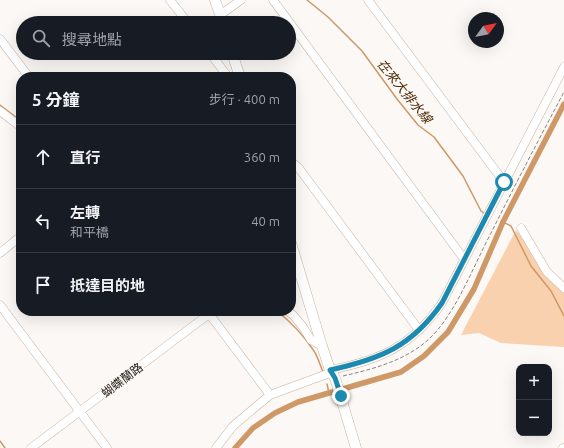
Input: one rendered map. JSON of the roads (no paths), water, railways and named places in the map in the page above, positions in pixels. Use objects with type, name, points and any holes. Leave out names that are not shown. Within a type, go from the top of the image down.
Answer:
[{"type":"main road","points":[[216,0],[221,16]]},
{"type":"main road","points":[[234,60],[238,72]]},
{"type":"main road","points":[[296,262],[322,346],[341,396],[356,448]]},
{"type":"street","points":[[170,0],[183,16]]},
{"type":"street","points":[[225,16],[241,0]]},
{"type":"street","points":[[273,0],[285,16]]},
{"type":"street","points":[[368,0],[504,182]]},
{"type":"street","points":[[296,31],[464,259]]},
{"type":"street","points":[[0,39],[25,72]]},
{"type":"street","points":[[215,60],[223,72]]},
{"type":"street","points":[[216,448],[233,426],[270,395],[322,376],[333,374],[390,352],[408,340],[433,316],[442,303],[564,67]]},
{"type":"street","points":[[0,111],[16,123]]},
{"type":"street","points":[[296,165],[419,330]]},
{"type":"street","points":[[521,228],[546,272],[564,288]]},
{"type":"street","points":[[0,253],[16,240]]},
{"type":"street","points":[[0,306],[107,448]]},
{"type":"street","name":"蝴蝶蘭路","points":[[31,448],[205,316]]},
{"type":"street","points":[[213,316],[270,395]]},
{"type":"street","points":[[294,316],[311,340],[322,346]]},
{"type":"waterway","name":"在來大排水線","points":[[307,0],[328,17],[362,51],[418,125],[434,137],[463,176],[481,211],[486,215]]},
{"type":"waterway","points":[[235,448],[253,428],[275,413],[298,402],[401,372],[424,356],[448,332],[474,289],[503,222],[564,104]]},
{"type":"waterway","points":[[0,105],[16,117]]},
{"type":"waterway","name":"在來大排水線","points":[[501,221],[511,226],[531,266],[551,291],[564,316]]},
{"type":"waterway","points":[[283,316],[310,345],[317,356],[323,372]]},
{"type":"waterway","points":[[327,384],[329,393]]},
{"type":"waterway","points":[[0,441],[5,448]]}]
